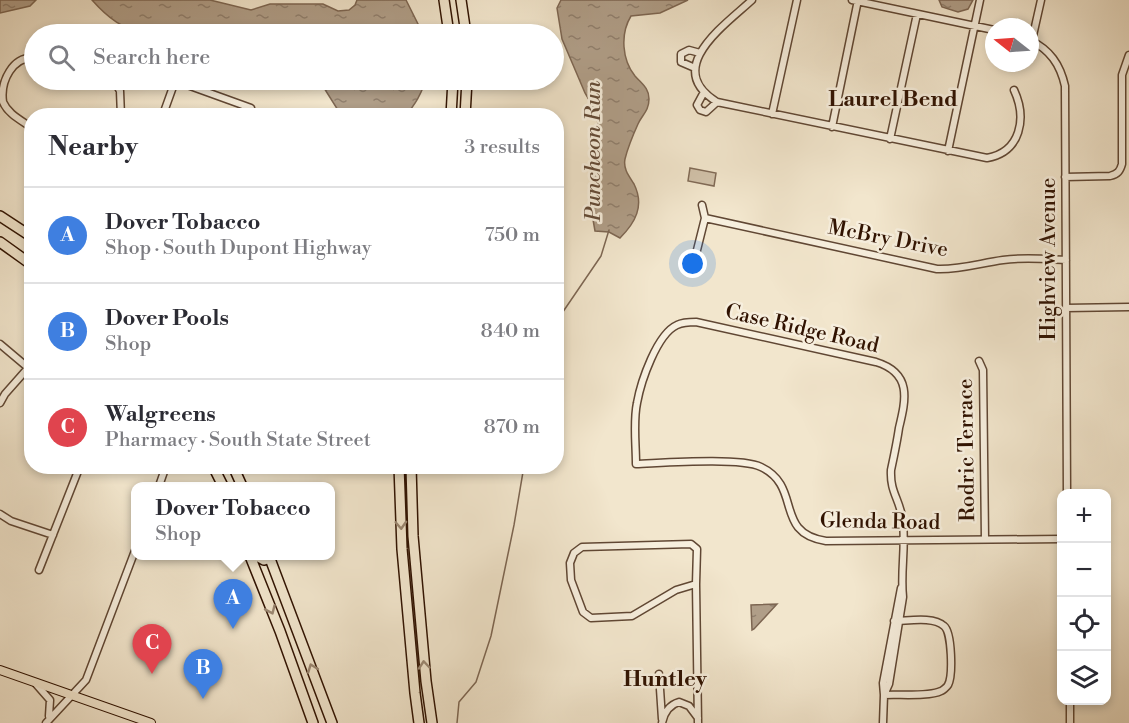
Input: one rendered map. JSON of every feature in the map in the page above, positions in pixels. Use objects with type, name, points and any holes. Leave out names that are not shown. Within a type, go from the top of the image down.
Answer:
[{"type":"highway","points":[[444,0],[448,24]]},
{"type":"highway","points":[[460,0],[464,24]]},
{"type":"highway","points":[[452,108],[453,90]]},
{"type":"highway","points":[[465,108],[466,90]]},
{"type":"highway","points":[[0,216],[24,232]]},
{"type":"highway","points":[[0,242],[24,259]]},
{"type":"highway","points":[[399,474],[402,549],[419,723]]},
{"type":"highway","points":[[411,474],[413,537],[432,723]]},
{"type":"highway","points":[[252,560],[319,723]]},
{"type":"highway","points":[[271,560],[332,723]]},
{"type":"highway","points":[[280,631],[312,723]]},
{"type":"main road","points":[[0,670],[151,723]]},
{"type":"street","points":[[752,0],[708,40],[700,52],[695,68],[696,77],[704,92],[717,102],[987,158],[1004,153],[1015,141],[1020,126],[1019,102],[1014,90]]},
{"type":"street","points":[[772,114],[796,0]]},
{"type":"street","points":[[832,127],[856,0],[985,28]]},
{"type":"street","points":[[948,151],[980,0]]},
{"type":"street","points":[[1036,18],[1041,0]]},
{"type":"street","points":[[890,139],[917,14]]},
{"type":"street","name":"Highview Avenue","points":[[1039,45],[1047,50],[1058,65],[1065,86],[1067,489]]},
{"type":"street","points":[[695,68],[681,62],[681,54],[689,50],[700,52]]},
{"type":"street","points":[[1065,177],[1110,176],[1121,171],[1122,75],[1129,55]]},
{"type":"street","points":[[24,59],[11,67],[3,81],[2,88],[3,102],[24,122]]},
{"type":"street","points":[[119,90],[121,108]]},
{"type":"street","points":[[166,108],[172,90]]},
{"type":"street","points":[[201,90],[251,108]]},
{"type":"street","points":[[704,92],[697,105],[700,110],[706,112],[717,102]]},
{"type":"street","points":[[695,258],[705,218],[702,205]]},
{"type":"street","name":"McBry Drive","points":[[705,218],[937,269],[953,269],[1023,258],[1066,260]]},
{"type":"street","points":[[1066,308],[1129,307]]},
{"type":"street","name":"Case Ridge Road","points":[[636,464],[636,415],[640,391],[661,341],[676,325],[696,322],[876,362],[892,369],[906,393],[890,482],[902,516],[903,597],[897,621],[888,684],[884,694],[883,723]]},
{"type":"street","points":[[0,344],[24,365]]},
{"type":"street","name":"Rodric Terrace","points":[[979,361],[983,370],[985,539]]},
{"type":"street","points":[[0,403],[13,383],[24,373]]},
{"type":"street","name":"Glenda Road","points":[[636,464],[751,464],[770,472],[779,481],[794,523],[800,532],[826,541],[1057,539]]},
{"type":"street","points":[[39,570],[77,474]]},
{"type":"street","points":[[0,514],[11,521],[53,535]]},
{"type":"street","points":[[696,584],[676,590],[632,616],[591,618],[583,612],[571,580],[570,563],[574,553],[582,547],[691,544],[697,549],[698,721]]},
{"type":"street","points":[[47,721],[86,680],[131,559]]},
{"type":"street","points":[[884,694],[939,692],[948,685],[950,676],[948,630],[939,622],[897,621]]},
{"type":"street","points":[[658,674],[662,722]]},
{"type":"street","points":[[34,682],[50,700],[51,710],[47,721]]},
{"type":"street","points":[[662,722],[670,706],[694,700],[698,688]]},
{"type":"street","points":[[684,703],[692,709],[698,721]]},
{"type":"street","points":[[1070,705],[1070,723]]},
{"type":"shaded area","points":[[690,168],[716,173],[714,186],[688,181]]},
{"type":"water","points":[[0,0],[36,0],[30,6],[0,13]]},
{"type":"water","points":[[92,0],[210,0],[251,10],[270,4],[323,4],[338,11],[349,10],[357,0],[406,0],[418,24],[120,24]]},
{"type":"water","points":[[561,0],[688,0],[660,13],[631,16],[627,23],[624,39],[625,55],[631,70],[649,95],[649,103],[631,141],[625,163],[639,200],[637,214],[620,238],[609,232],[595,231],[592,214],[599,130],[596,112],[585,93],[564,44],[564,24],[560,24],[557,8]]},
{"type":"water","points":[[939,0],[973,0],[968,9],[958,12],[942,7]]},
{"type":"water","points":[[325,90],[422,90],[411,108],[337,108]]},
{"type":"water","points":[[777,604],[754,629],[752,630],[751,605]]},
{"type":"waterway","name":"Puncheon Run","points":[[564,310],[601,256],[609,230]]},
{"type":"waterway","name":"Puncheon Run","points":[[457,723],[459,702],[476,682],[491,636],[523,474]]},
{"type":"place","name":"Dover Tobacco","points":[[233,629]]},
{"type":"place","name":"Walgreens","points":[[152,674]]},
{"type":"place","name":"Dover Pools","points":[[203,699]]},
{"type":"district","name":"Laurel Bend","points":[[893,99]]},
{"type":"district","name":"Huntley","points":[[665,679]]}]
